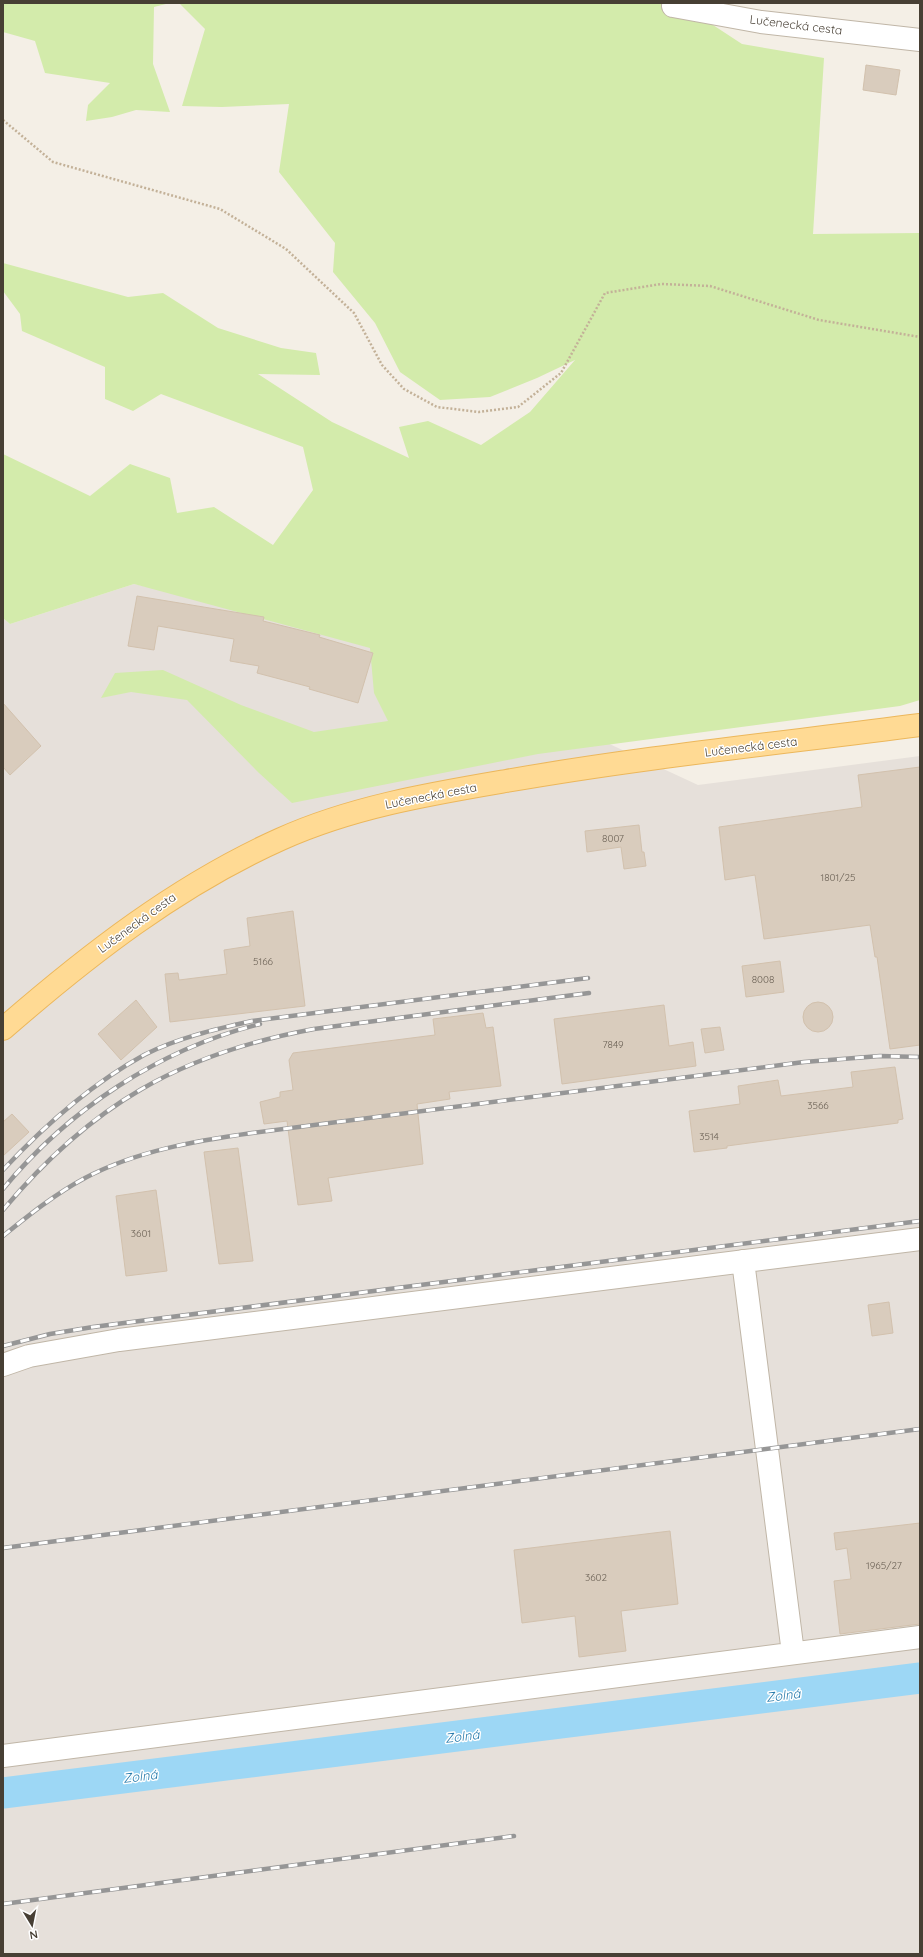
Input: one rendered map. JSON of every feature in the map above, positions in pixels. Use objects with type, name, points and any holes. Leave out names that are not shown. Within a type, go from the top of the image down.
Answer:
[{"type":"main road","name":"Lučenecká cesta","points":[[3,1029],[89,958],[177,894],[248,854],[322,822],[376,807],[428,795],[536,776],[920,725]]},
{"type":"street","name":"Lučenecká cesta","points":[[673,4],[762,22],[920,40]]},
{"type":"street","points":[[3,1365],[29,1356],[119,1340],[920,1239]]},
{"type":"street","points":[[743,1261],[793,1653]]},
{"type":"street","points":[[3,1756],[920,1637]]},
{"type":"path","points":[[3,120],[53,162],[220,209],[286,249],[354,313],[382,365],[404,389],[437,408],[479,412],[518,407],[561,373],[605,294],[661,284],[710,286],[819,320],[920,337]]},
{"type":"shaded area","points":[[134,584],[383,639],[698,785],[920,756],[920,1954],[3,1954],[3,618],[10,624]]},
{"type":"green space","points":[[3,3],[170,3],[154,7],[153,64],[170,112],[136,110],[112,117],[86,121],[88,105],[110,83],[45,73],[35,41],[3,32]]},
{"type":"green space","points":[[179,3],[672,3],[687,8],[742,44],[824,58],[813,234],[920,233],[920,700],[900,706],[538,754],[292,803],[259,773],[187,700],[131,692],[101,698],[115,673],[163,670],[241,705],[314,732],[388,721],[374,693],[370,648],[134,584],[10,624],[3,618],[3,454],[90,496],[130,464],[170,478],[177,513],[214,507],[273,545],[313,490],[303,447],[161,394],[133,411],[105,399],[105,367],[22,331],[20,314],[3,291],[3,263],[128,297],[163,293],[218,328],[281,348],[316,353],[320,375],[258,374],[332,422],[409,458],[399,427],[428,421],[481,445],[530,412],[575,360],[537,378],[490,397],[440,400],[400,372],[375,323],[333,272],[335,243],[279,172],[289,104],[222,107],[182,106],[205,29]]},
{"type":"building","points":[[866,65],[900,70],[896,95],[863,90]]},
{"type":"building","points":[[137,596],[264,617],[263,621],[320,635],[319,637],[373,653],[358,703],[309,689],[310,687],[257,673],[259,666],[230,661],[234,639],[158,626],[154,650],[128,646]]},
{"type":"building","points":[[3,703],[41,746],[10,775],[3,767]]},
{"type":"building","points":[[920,767],[920,1045],[890,1049],[877,957],[875,957],[870,925],[764,939],[755,875],[725,880],[719,827],[862,807],[858,775]]},
{"type":"building","points":[[639,825],[642,852],[644,852],[646,866],[624,869],[621,847],[587,852],[585,831]]},
{"type":"building","points":[[293,911],[305,1006],[170,1022],[165,974],[178,973],[179,980],[227,974],[224,950],[250,946],[247,918]]},
{"type":"building","points":[[780,961],[784,992],[746,997],[742,966]]},
{"type":"building","points":[[136,1000],[157,1027],[121,1060],[98,1034]]},
{"type":"building","points":[[818,1002],[829,1006],[833,1017],[829,1028],[818,1032],[807,1028],[803,1017],[807,1006]]},
{"type":"building","points":[[664,1005],[669,1046],[693,1042],[696,1066],[562,1084],[554,1019]]},
{"type":"building","points":[[483,1013],[486,1028],[493,1027],[501,1086],[449,1092],[450,1099],[417,1104],[423,1164],[328,1178],[332,1201],[298,1205],[287,1121],[264,1124],[260,1102],[280,1097],[280,1092],[293,1090],[289,1060],[293,1053],[435,1035],[433,1019]]},
{"type":"building","points":[[720,1027],[724,1050],[705,1053],[701,1029]]},
{"type":"building","points":[[895,1067],[903,1119],[898,1120],[898,1123],[727,1146],[727,1148],[694,1152],[689,1111],[740,1104],[738,1086],[778,1080],[781,1096],[853,1087],[851,1072]]},
{"type":"building","points":[[12,1114],[29,1132],[3,1156],[3,1122]]},
{"type":"building","points":[[238,1148],[253,1261],[219,1264],[204,1152]]},
{"type":"building","points":[[156,1190],[167,1271],[126,1276],[116,1196]]},
{"type":"building","points":[[889,1302],[893,1333],[872,1336],[868,1305]]},
{"type":"building","points":[[920,1523],[920,1624],[840,1634],[834,1581],[851,1579],[847,1548],[836,1550],[834,1533]]},
{"type":"building","points":[[670,1531],[678,1604],[621,1611],[626,1651],[579,1657],[575,1616],[522,1623],[514,1550]]},
{"type":"waterway","name":"Zolná","points":[[3,1793],[920,1678]]},
{"type":"railway","points":[[3,1170],[52,1122],[105,1079],[144,1055],[183,1039],[252,1021],[588,978]]},
{"type":"railway","points":[[3,1210],[36,1173],[70,1141],[104,1113],[141,1090],[179,1070],[221,1053],[265,1040],[314,1029],[589,993]]},
{"type":"railway","points":[[3,1189],[56,1133],[118,1086],[151,1066],[186,1049],[223,1035],[260,1024]]},
{"type":"railway","points":[[3,1236],[53,1198],[85,1178],[125,1161],[166,1148],[252,1133],[804,1062],[880,1056],[920,1057]]},
{"type":"railway","points":[[3,1346],[50,1334],[93,1327],[920,1221]]},
{"type":"railway","points":[[3,1548],[920,1429]]},
{"type":"railway","points":[[3,1904],[514,1836]]}]
